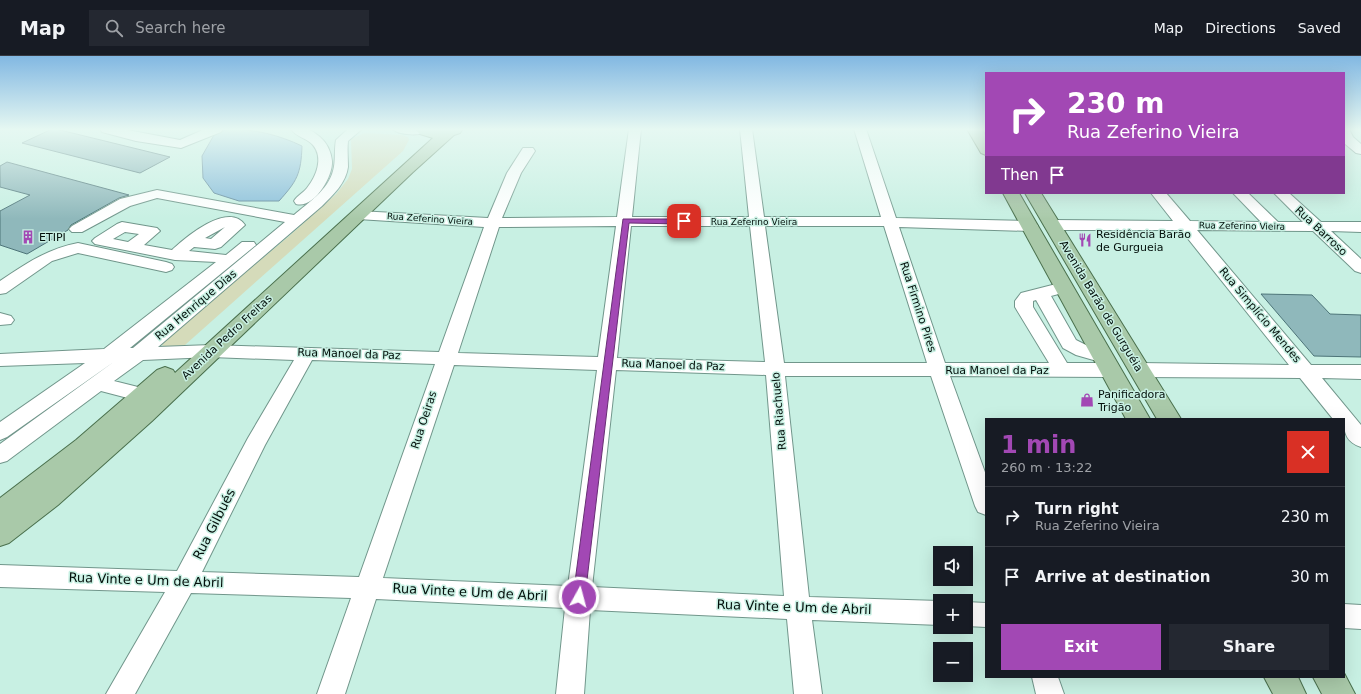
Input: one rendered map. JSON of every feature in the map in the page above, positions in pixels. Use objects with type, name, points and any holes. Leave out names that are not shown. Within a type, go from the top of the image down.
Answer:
[{"type":"main road","name":"Avenida Pedro Freitas","points":[[0,535],[49,498],[104,450],[202,351],[401,159]]},
{"type":"main road","name":"Avenida Pedro Freitas","points":[[0,512],[26,494],[143,395],[202,351],[421,159]]},
{"type":"main road","name":"Avenida Barão de Gurguéia","points":[[1012,194],[1137,418]]},
{"type":"main road","name":"Avenida Barão de Gurguéia","points":[[1034,194],[1168,418]]},
{"type":"main road","points":[[1281,678],[1290,694]]},
{"type":"main road","points":[[1330,678],[1339,694]]},
{"type":"street","name":"Rua Henrique Dias","points":[[0,455],[137,355],[289,219],[320,180],[325,165],[325,159]]},
{"type":"street","name":"Rua Henrique Dias","points":[[2,428],[108,356],[228,260],[332,188],[341,167],[341,159]]},
{"type":"street","name":"Rua Oeiras","points":[[331,694],[445,357],[493,223],[514,173],[523,159]]},
{"type":"street","points":[[570,694],[579,597],[632,159]]},
{"type":"street","name":"Rua Riachuelo","points":[[750,159],[775,369],[798,608],[808,694]]},
{"type":"street","name":"Rua Firmino Pires","points":[[870,159],[938,369],[985,503]]},
{"type":"street","points":[[78,229],[126,201],[140,196],[157,194],[289,219]]},
{"type":"street","name":"Rua Simplício Mendes","points":[[1159,194],[1344,418]]},
{"type":"street","points":[[1241,194],[1274,226]]},
{"type":"street","name":"Rua Barroso","points":[[1282,194],[1361,268]]},
{"type":"street","name":"Rua Zeferino Vieira","points":[[358,215],[493,223],[625,221],[891,222],[1030,226]]},
{"type":"street","name":"Rua Zeferino Vieira","points":[[1052,225],[1185,225],[1361,228]]},
{"type":"street","points":[[170,261],[192,242]]},
{"type":"street","points":[[131,247],[170,261]]},
{"type":"street","points":[[0,289],[50,255],[64,249],[78,248],[170,261],[212,257],[228,260]]},
{"type":"street","points":[[1062,370],[1024,307],[1024,301],[1027,297],[1064,287]]},
{"type":"street","points":[[1041,294],[1069,344],[1107,364]]},
{"type":"street","points":[[1050,348],[1075,348]]},
{"type":"street","name":"Rua Manoel da Paz","points":[[0,360],[202,351],[445,357],[775,369],[1062,370],[1107,364]]},
{"type":"street","name":"Rua Gilbués","points":[[120,694],[184,582],[255,444],[307,353]]},
{"type":"street","points":[[1139,370],[1361,372]]},
{"type":"street","points":[[98,384],[143,395]]},
{"type":"street","name":"Rua Simplício Mendes","points":[[1345,419],[1361,439]]},
{"type":"street","points":[[2,428],[25,437]]},
{"type":"street","name":"Rua Vinte e Um de Abril","points":[[0,576],[368,588],[933,613]]},
{"type":"street","points":[[973,614],[985,615]]},
{"type":"street","points":[[1345,616],[1361,617]]},
{"type":"street","points":[[1045,678],[1050,694]]},
{"type":"green space","points":[[352,159],[394,159],[185,345],[172,348],[165,347],[160,343],[288,237],[336,194],[348,179],[352,169]]},
{"type":"water","points":[[202,159],[301,159],[301,164],[294,182],[279,201],[239,201],[214,193],[203,178]]},
{"type":"building","points":[[84,159],[167,159],[140,173]]},
{"type":"building","points":[[7,162],[129,195],[119,198],[71,225],[68,230],[27,254],[0,245],[0,211],[30,195],[0,187],[0,166]]},
{"type":"building","points":[[1261,294],[1312,295],[1330,314],[1361,315],[1361,357],[1314,356]]},
{"type":"place","name":"ETIPI","points":[[28,237]]},
{"type":"place","name":"Residência Barão de Gurgueia","points":[[1085,240]]},
{"type":"place","name":"Panificadora Trigão","points":[[1087,400]]},
{"type":"route","points":[[579,597],[625,221],[684,221]]}]
